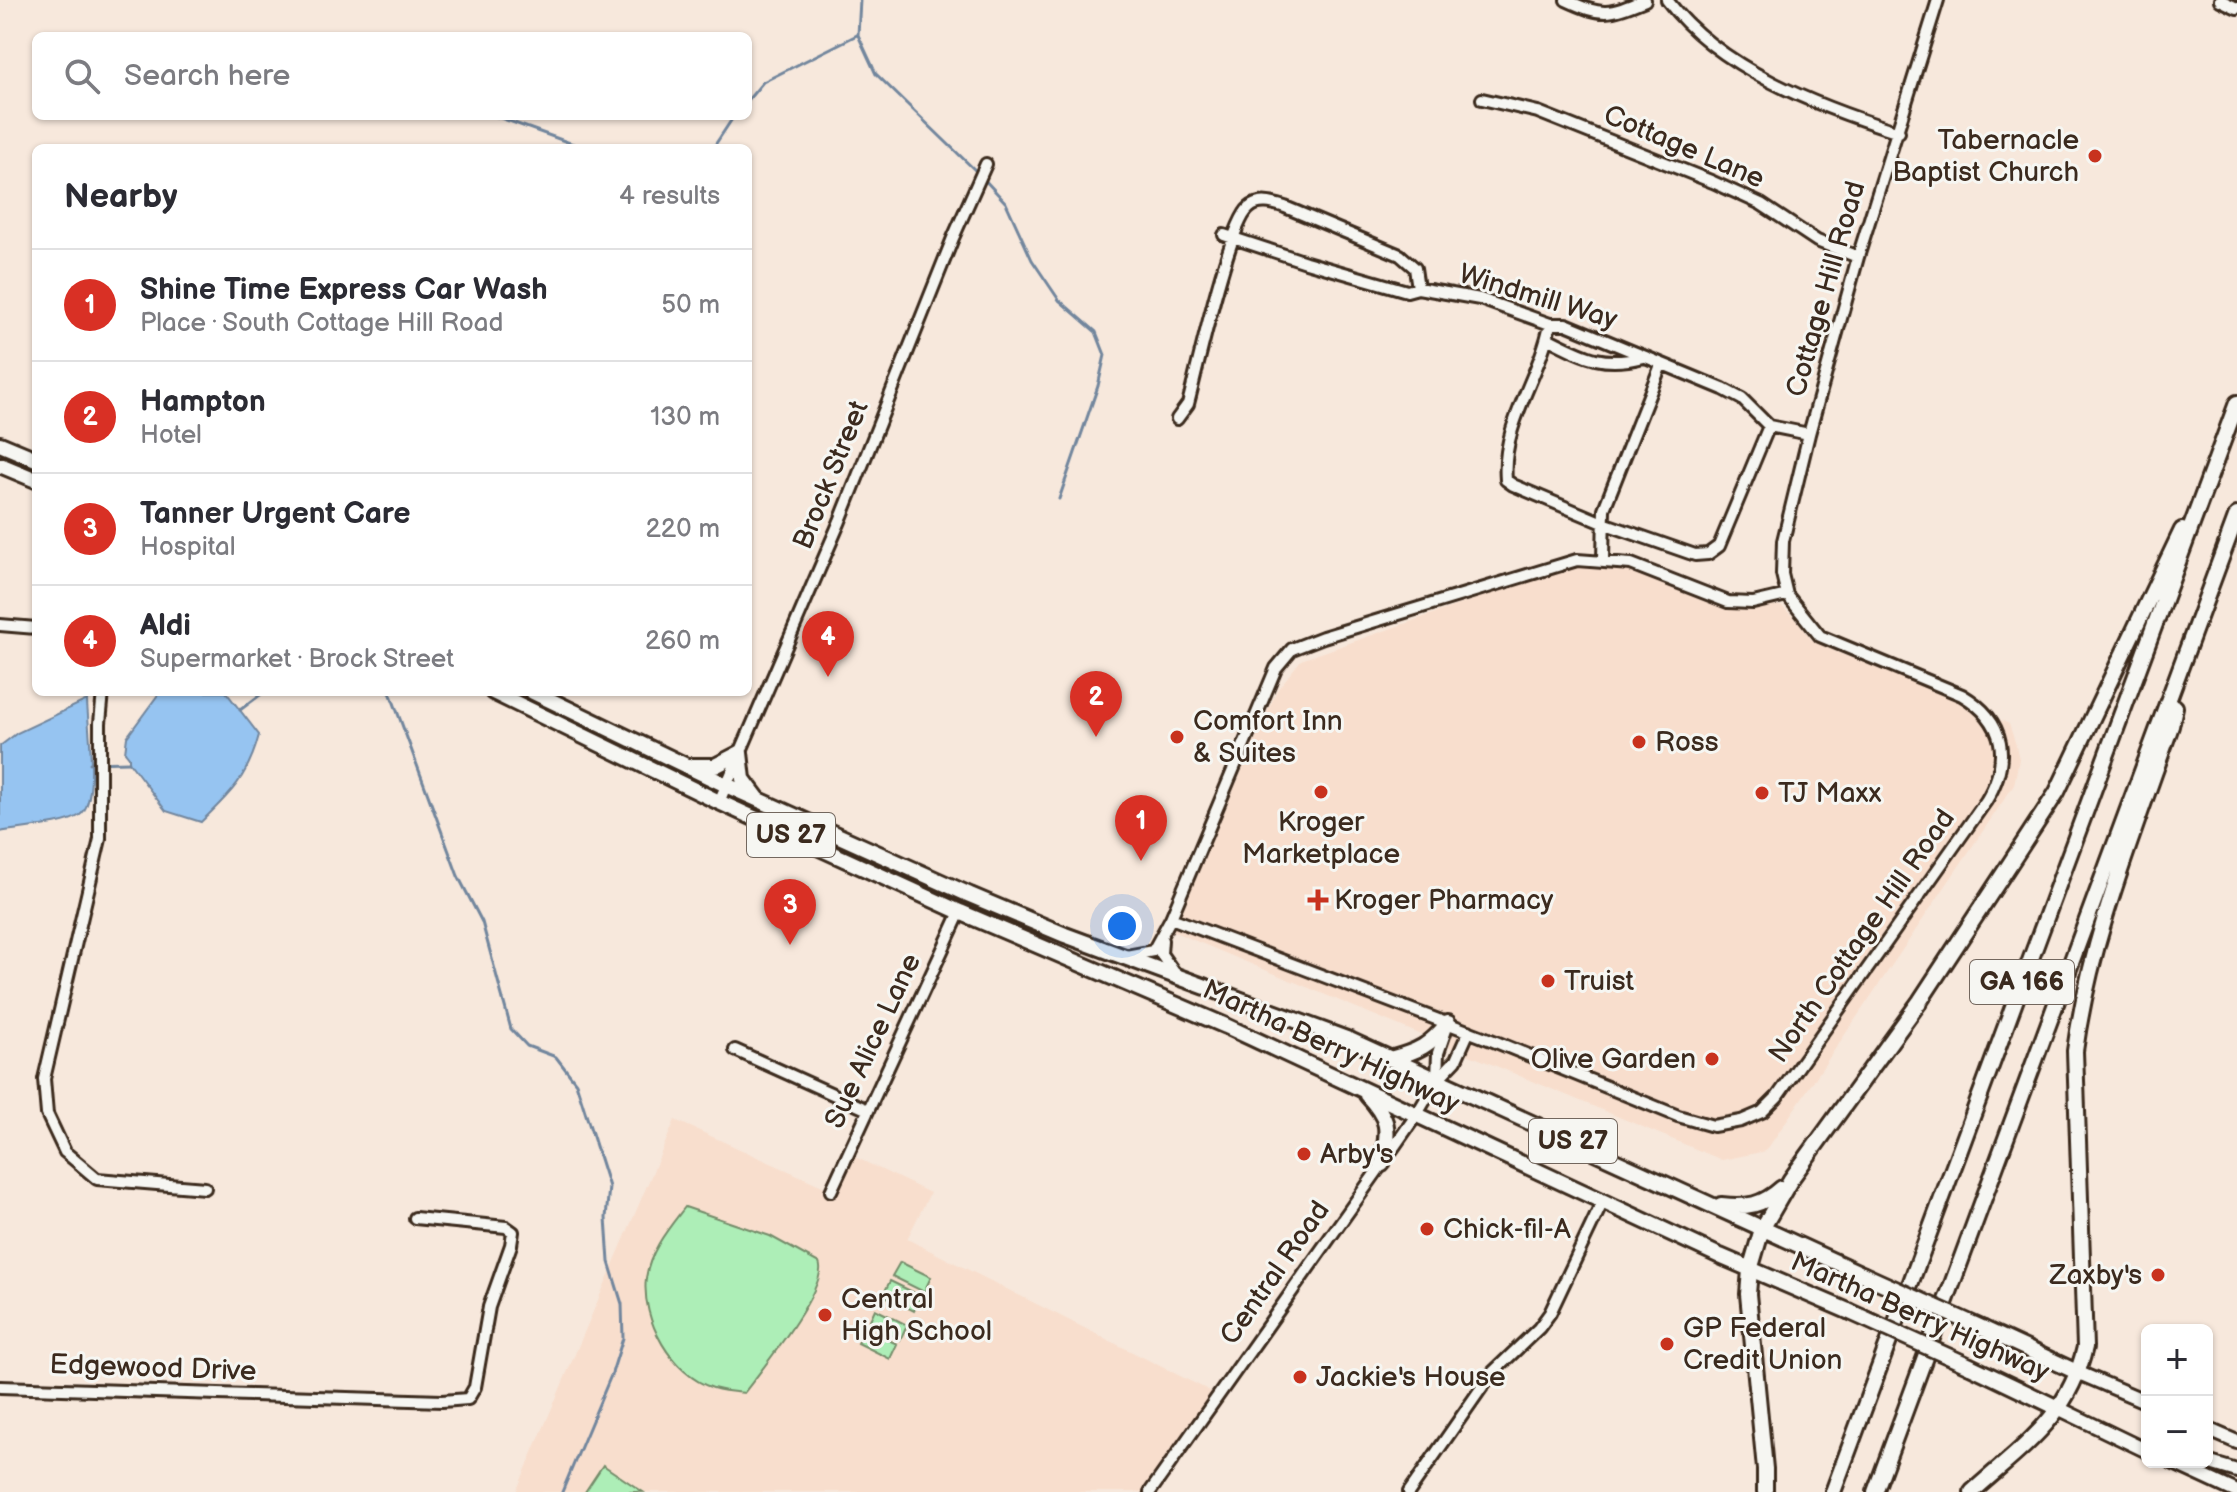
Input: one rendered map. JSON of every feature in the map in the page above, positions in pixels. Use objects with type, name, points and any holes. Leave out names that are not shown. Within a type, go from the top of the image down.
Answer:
[{"type":"highway","name":"GA 166","points":[[1833,1492],[2237,403]]},
{"type":"highway","points":[[0,444],[32,457]]},
{"type":"highway","points":[[0,465],[32,478]]},
{"type":"highway","points":[[1765,1492],[1748,1294],[1750,1270],[1762,1229],[1791,1179],[1920,1001],[2057,792],[2211,473]]},
{"type":"highway","name":"GA 166","points":[[1875,1492],[2237,515]]},
{"type":"highway","points":[[1972,1492],[2060,1409],[2079,1373],[2085,1347],[2075,1051],[2079,1021],[2110,904],[2171,726],[2182,667]]},
{"type":"highway","name":"Martha Berry Highway","points":[[501,696],[719,802],[960,912],[1226,1026],[1750,1270],[1848,1311],[2060,1409]]},
{"type":"highway","name":"Martha Berry Highway","points":[[541,696],[758,800],[970,895],[1322,1029],[2079,1373]]},
{"type":"highway","points":[[684,765],[715,766],[740,753],[743,779],[758,800]]},
{"type":"highway","points":[[960,912],[970,895]]},
{"type":"highway","points":[[1390,1059],[1432,1043],[1448,1023]]},
{"type":"highway","points":[[1362,1089],[1386,1119],[1388,1128],[1382,1164]]},
{"type":"highway","points":[[1709,1203],[1745,1208],[1754,1206],[1772,1197],[1791,1179]]},
{"type":"main road","name":"Martha Berry Highway","points":[[2079,1373],[2141,1399]]},
{"type":"main road","name":"Martha Berry Highway","points":[[2060,1409],[2141,1447]]},
{"type":"main road","points":[[2213,1432],[2237,1442]]},
{"type":"main road","points":[[2213,1464],[2237,1471]]},
{"type":"main road","points":[[2185,1468],[2237,1492]]},
{"type":"street","points":[[1566,0],[1593,12],[1615,12],[1645,0]]},
{"type":"street","points":[[1667,0],[1703,38],[1770,81],[1840,114],[1899,132]]},
{"type":"street","name":"Cottage Hill Road","points":[[1787,595],[1782,574],[1783,541],[1809,434],[1858,257],[1938,0]]},
{"type":"street","points":[[2220,0],[2237,8]]},
{"type":"street","name":"Cottage Lane","points":[[1482,99],[1538,112],[1713,182],[1761,204],[1817,241],[1858,257]]},
{"type":"street","name":"Brock Street","points":[[719,802],[840,521],[953,238],[986,164]]},
{"type":"street","name":"Windmill Way","points":[[1418,288],[1415,268],[1400,255],[1272,203],[1253,205],[1228,236],[1395,288],[1407,291],[1418,288],[1480,299],[1550,324],[1566,324],[1742,399],[1769,426]]},
{"type":"street","points":[[1177,419],[1188,404],[1228,236]]},
{"type":"street","points":[[1550,324],[1517,412],[1505,468],[1506,480],[1528,492],[1603,523],[1695,555],[1708,554],[1719,546],[1769,426],[1809,434]]},
{"type":"street","name":"Windmill Way","points":[[1547,338],[1598,361],[1618,363],[1643,357]]},
{"type":"street","points":[[1603,560],[1604,509],[1661,365]]},
{"type":"street","points":[[1124,956],[1153,951],[1162,938],[1276,668],[1292,649],[1418,607],[1577,560],[1631,564],[1728,602],[1753,603],[1787,595]]},
{"type":"street","name":"North Cottage Hill Road","points":[[1171,918],[1469,1031],[1678,1116],[1713,1126],[1741,1121],[1762,1112],[1777,1097],[1986,801],[1996,785],[2002,760],[1997,732],[1979,705],[1962,695],[1820,636],[1787,595]]},
{"type":"street","points":[[0,625],[32,628]]},
{"type":"street","points":[[103,696],[100,839],[44,1079],[47,1114],[65,1152],[97,1179],[205,1188]]},
{"type":"street","name":"Sue Alice Lane","points":[[831,1191],[960,912]]},
{"type":"street","points":[[1162,938],[1161,954],[1177,976]]},
{"type":"street","name":"Central Road","points":[[1437,1080],[1438,1053],[1448,1023]]},
{"type":"street","name":"Central Road","points":[[1150,1492],[1417,1114],[1437,1080],[1456,1060],[1469,1031]]},
{"type":"street","points":[[735,1050],[868,1110]]},
{"type":"street","points":[[1409,1492],[1491,1374],[1539,1328],[1550,1313],[1603,1201]]},
{"type":"street","name":"Edgewood Drive","points":[[0,1387],[442,1401],[468,1399],[489,1307],[513,1232],[506,1227],[415,1218]]},
{"type":"shaded area","points":[[1576,566],[1618,568],[1644,575],[1714,604],[1734,608],[1781,606],[1812,640],[1956,698],[2009,724],[2015,742],[2019,759],[2014,785],[1766,1151],[1722,1160],[1172,931],[1277,690],[1301,660]]},
{"type":"shaded area","name":"Central High School","points":[[675,1120],[838,1193],[855,1157],[930,1193],[907,1239],[1212,1392],[1142,1492],[516,1492]]},
{"type":"green space","points":[[685,1207],[770,1236],[819,1263],[820,1274],[804,1308],[744,1393],[713,1388],[698,1381],[672,1359],[654,1328],[646,1294],[648,1268],[661,1240]]},
{"type":"green space","points":[[900,1262],[931,1277],[924,1292],[892,1276]]},
{"type":"green space","points":[[890,1281],[921,1296],[914,1311],[883,1295]]},
{"type":"green space","points":[[875,1309],[907,1325],[900,1340],[868,1324]]},
{"type":"green space","points":[[866,1329],[897,1344],[890,1359],[858,1343]]},
{"type":"green space","points":[[603,1465],[643,1492],[585,1492]]},
{"type":"water","points":[[157,696],[229,696],[259,735],[244,773],[201,822],[166,811],[129,762],[125,752],[127,737]]},
{"type":"water","points":[[87,700],[91,778],[86,807],[80,815],[64,822],[0,832],[0,746],[17,733]]},
{"type":"waterway","points":[[860,0],[858,35],[876,74],[978,173]]},
{"type":"waterway","points":[[752,95],[763,82],[857,35]]},
{"type":"waterway","points":[[506,120],[573,144]]},
{"type":"waterway","points":[[716,144],[731,120]]},
{"type":"waterway","points":[[983,178],[1006,203],[1032,260],[1059,300],[1096,332],[1105,355],[1098,386],[1059,499]]},
{"type":"waterway","points":[[240,710],[259,696]]},
{"type":"waterway","points":[[391,696],[458,876],[482,922],[511,1029],[527,1046],[556,1057],[576,1083],[609,1187],[606,1218],[609,1262],[622,1304],[623,1338],[612,1373],[562,1492]]},
{"type":"waterway","points":[[90,763],[129,762]]},
{"type":"place","name":"Tabernacle Baptist Church","points":[[2095,156]]},
{"type":"place","name":"Aldi","points":[[828,677]]},
{"type":"place","name":"Hampton","points":[[1096,737]]},
{"type":"place","name":"Comfort Inn & Suites","points":[[1177,737]]},
{"type":"place","name":"Ross","points":[[1639,742]]},
{"type":"place","name":"Kroger Marketplace","points":[[1321,792]]},
{"type":"place","name":"TJ Maxx","points":[[1762,793]]},
{"type":"place","name":"Shine Time Express Car Wash","points":[[1141,861]]},
{"type":"place","name":"Kroger Pharmacy","points":[[1318,900]]},
{"type":"place","name":"Tanner Urgent Care","points":[[790,945]]},
{"type":"place","name":"Truist","points":[[1548,981]]},
{"type":"place","name":"Olive Garden","points":[[1712,1059]]},
{"type":"place","name":"Arby's","points":[[1304,1154]]},
{"type":"place","name":"Chick-fil-A","points":[[1427,1229]]},
{"type":"place","name":"Zaxby's","points":[[2158,1275]]},
{"type":"place","name":"Central High School","points":[[825,1315]]},
{"type":"place","name":"GP Federal Credit Union","points":[[1667,1344]]},
{"type":"place","name":"Jackie's House","points":[[1300,1377]]}]
